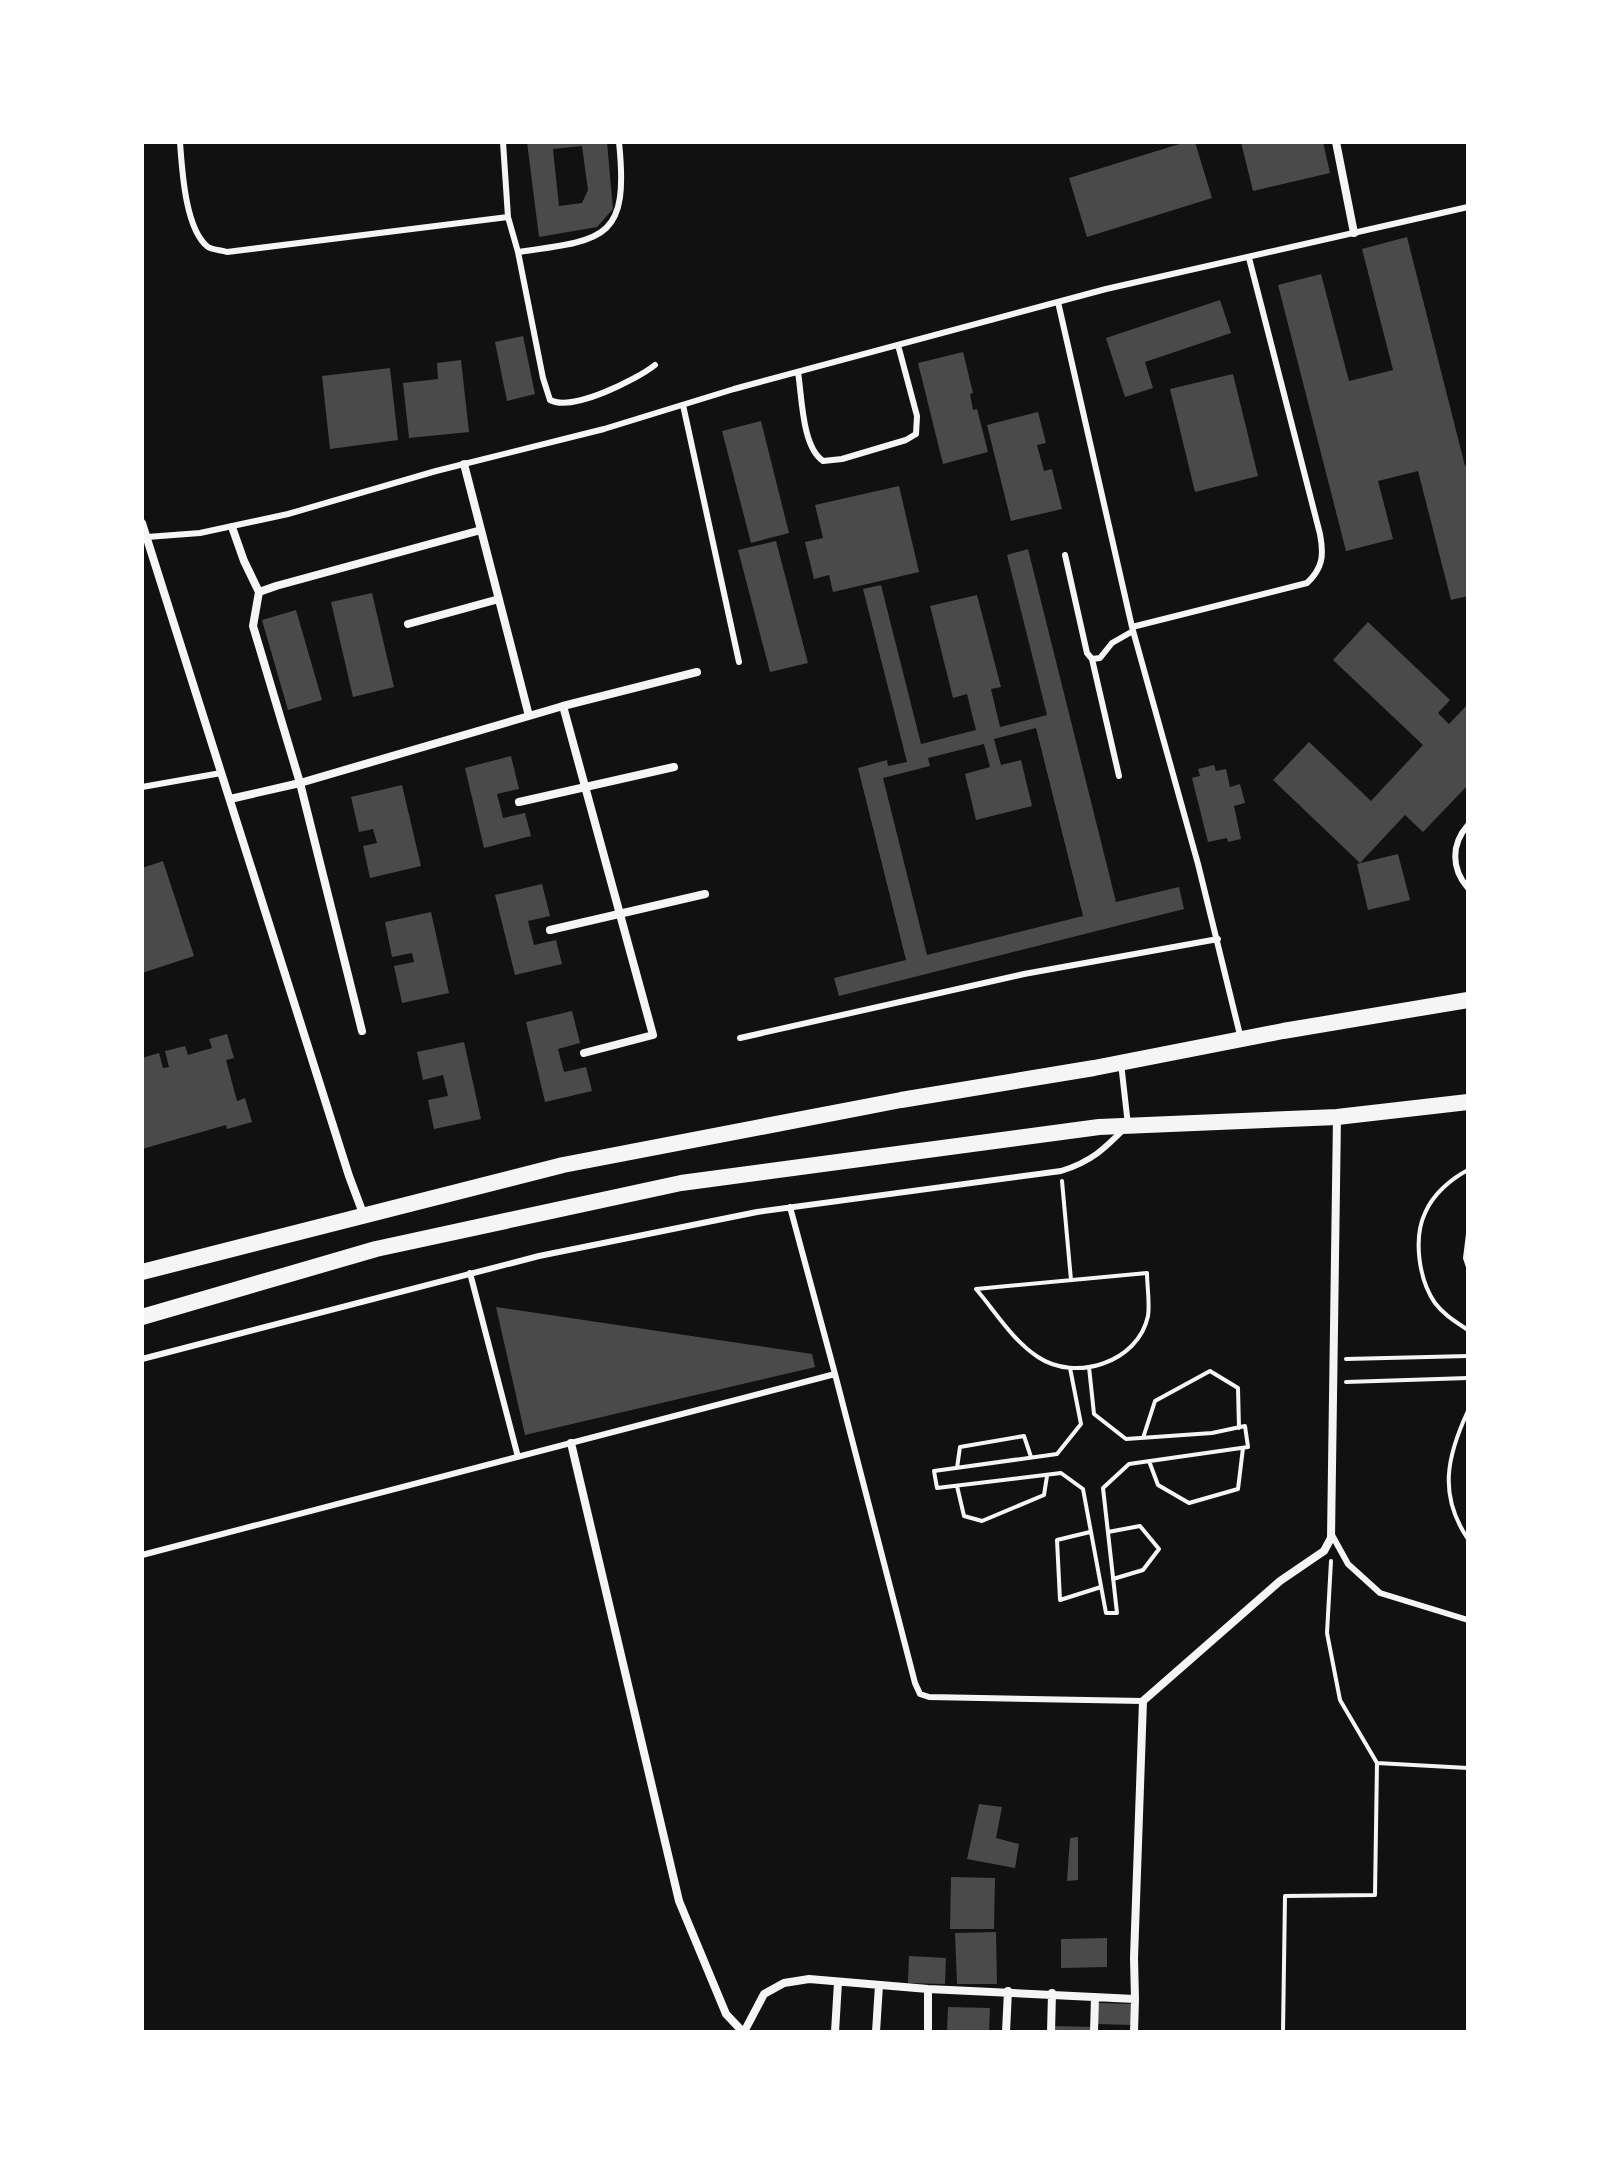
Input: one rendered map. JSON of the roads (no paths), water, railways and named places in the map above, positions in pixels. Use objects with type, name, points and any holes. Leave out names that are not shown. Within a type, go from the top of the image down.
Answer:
[{"type":"main road","points":[[142,1272],[563,1165],[885,1102],[1468,1000]]},
{"type":"main road","points":[[142,1317],[376,1249],[681,1183],[1128,1125],[1337,1117],[1468,1102]]},
{"type":"street","points":[[1336,142],[1354,233]]},
{"type":"street","points":[[464,464],[529,716]]},
{"type":"street","points":[[142,523],[144,538],[349,1176],[365,1216]]},
{"type":"street","points":[[232,527],[259,592],[253,626],[300,783],[362,1031]]},
{"type":"street","points":[[259,592],[481,530]]},
{"type":"street","points":[[408,624],[499,599]]},
{"type":"street","points":[[230,799],[300,783],[563,706],[697,672]]},
{"type":"street","points":[[563,706],[653,1035],[584,1053]]},
{"type":"street","points":[[519,802],[674,767]]},
{"type":"street","points":[[550,930],[705,894]]},
{"type":"street","points":[[1134,2032],[1143,1701],[1280,1581],[1324,1551],[1331,1535],[1337,1117]]},
{"type":"street","points":[[571,1443],[679,1901],[726,2014],[744,2032],[764,1994],[784,1983],[809,1979],[928,1989],[1135,1999]]},
{"type":"street","points":[[835,2032],[838,1982]]},
{"type":"street","points":[[876,2032],[879,1985]]},
{"type":"street","points":[[928,1989],[928,2032]]},
{"type":"street","points":[[1006,2032],[1008,1991]]},
{"type":"street","points":[[1051,2032],[1052,1993]]},
{"type":"street","points":[[1094,2032],[1095,1997]]},
{"type":"lane","points":[[180,142],[183,180],[190,210],[197,233],[209,248],[227,252],[508,217]]},
{"type":"lane","points":[[503,142],[508,217],[550,400],[564,403],[611,390],[655,365]]},
{"type":"lane","points":[[518,252],[578,243],[606,228],[614,219],[621,198],[619,142]]},
{"type":"lane","points":[[144,538],[200,533],[288,514],[1058,302],[1468,207]]},
{"type":"lane","points":[[1092,659],[1100,658],[1112,643],[1132,629],[1307,583],[1323,562],[1320,534],[1249,258]]},
{"type":"lane","points":[[1058,302],[1132,629],[1218,939],[1241,1039]]},
{"type":"lane","points":[[798,372],[808,443],[815,456],[823,461],[842,459],[906,440],[916,434],[917,416],[898,345]]},
{"type":"lane","points":[[683,405],[739,662]]},
{"type":"lane","points":[[1065,555],[1119,776]]},
{"type":"lane","points":[[142,787],[221,773]]},
{"type":"lane","points":[[1468,825],[1458,839],[1455,863],[1458,875],[1468,888]]},
{"type":"lane","points":[[740,1038],[1024,974],[1218,939]]},
{"type":"lane","points":[[142,1359],[539,1256],[790,1207],[1061,1171],[1099,1154],[1128,1125],[1120,1062]]},
{"type":"lane","points":[[790,1207],[920,1694],[929,1697],[1143,1701]]},
{"type":"lane","points":[[470,1273],[518,1457]]},
{"type":"lane","points":[[142,1555],[835,1374]]},
{"type":"lane","points":[[1331,1535],[1348,1564],[1380,1593],[1468,1620]]}]
